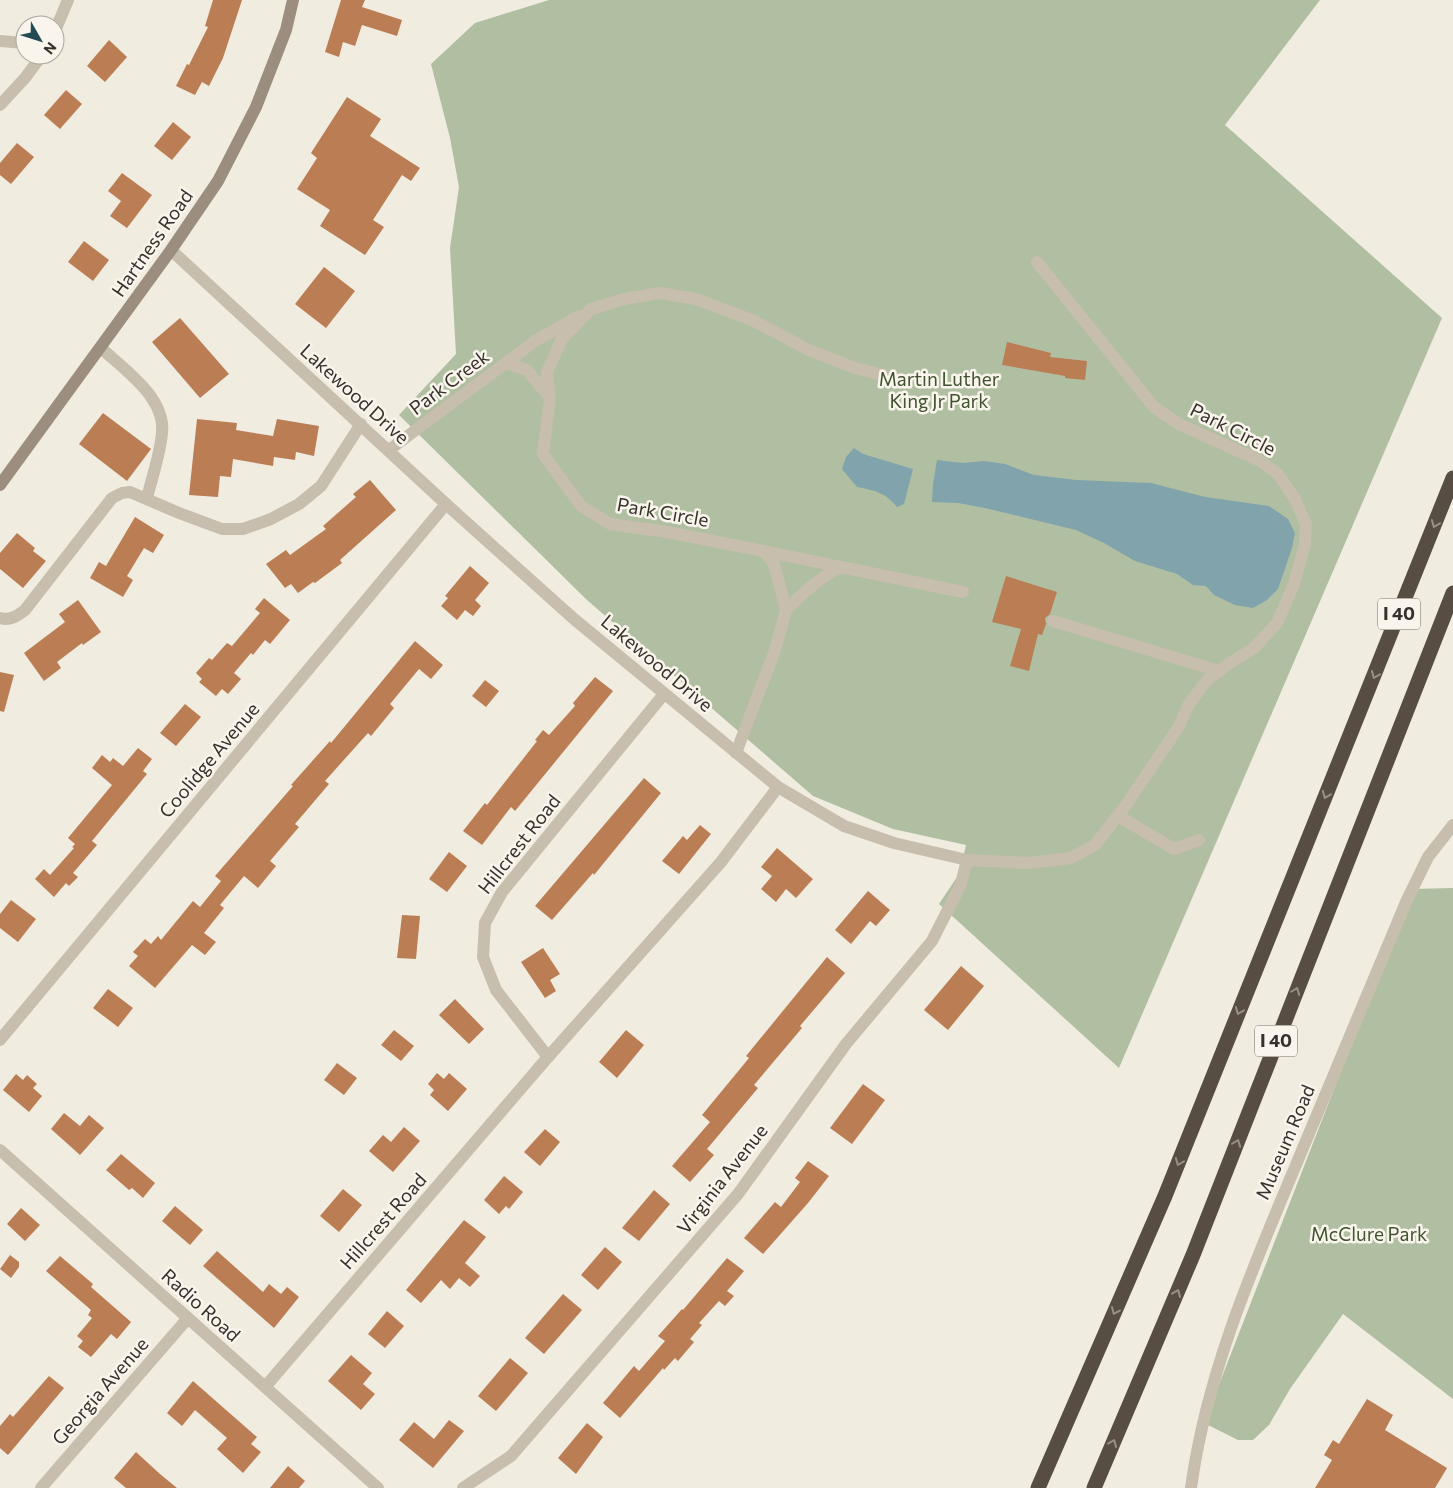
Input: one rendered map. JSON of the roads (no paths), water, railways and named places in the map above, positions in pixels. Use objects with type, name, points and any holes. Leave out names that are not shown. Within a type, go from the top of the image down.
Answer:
[{"type":"highway","name":"I 40","points":[[1038,1488],[1165,1196],[1453,478]]},
{"type":"highway","name":"I 40","points":[[1094,1488],[1193,1255],[1453,593]]},
{"type":"main road","name":"Hartness Road","points":[[0,485],[101,348],[218,181],[256,107],[286,30],[293,0]]},
{"type":"street","points":[[62,15],[68,0]]},
{"type":"street","points":[[0,41],[15,42]]},
{"type":"street","points":[[0,106],[35,65]]},
{"type":"street","name":"Lakewood Drive","points":[[171,250],[446,504],[574,619],[778,787],[844,826],[894,843],[967,860],[1029,863],[1070,858],[1095,845],[1118,816]]},
{"type":"street","name":"Park Circle","points":[[1037,262],[1154,407],[1179,424],[1260,461],[1278,474],[1301,511],[1306,524],[1305,544],[1294,584],[1277,623],[1254,648],[1207,680],[1190,704],[1178,728],[1118,816]]},
{"type":"street","name":"Park Circle","points":[[764,551],[667,532],[610,524],[581,506],[543,454],[550,399],[547,372],[562,339],[591,309],[624,299],[660,293],[696,299],[752,320],[809,350],[855,368],[899,379]]},
{"type":"street","name":"Park Creek","points":[[389,450],[535,342],[591,309]]},
{"type":"street","points":[[101,348],[141,385],[154,400],[160,411],[162,434],[147,498]]},
{"type":"street","name":"Park Creek","points":[[507,362],[527,370],[550,399]]},
{"type":"street","points":[[0,618],[17,616],[25,610],[112,498],[122,493],[130,492],[222,530],[243,529],[271,519],[299,504],[321,486],[361,424]]},
{"type":"street","name":"Coolidge Avenue","points":[[0,1040],[446,504]]},
{"type":"street","points":[[764,551],[963,592]]},
{"type":"street","points":[[764,551],[774,564],[786,610]]},
{"type":"street","points":[[736,753],[775,650],[786,610],[809,587],[826,574],[841,567]]},
{"type":"street","points":[[1053,621],[1219,671]]},
{"type":"street","name":"Hillcrest Road","points":[[548,1057],[496,990],[483,958],[485,922],[502,892],[664,694]]},
{"type":"street","name":"Hillcrest Road","points":[[265,1387],[548,1057],[721,862],[778,787]]},
{"type":"street","points":[[1118,816],[1174,849],[1200,840]]},
{"type":"street","name":"Museum Road","points":[[1191,1488],[1194,1465],[1218,1364],[1253,1266],[1406,902],[1428,857],[1453,825]]},
{"type":"street","name":"Virginia Avenue","points":[[463,1488],[510,1456],[738,1194],[846,1044],[932,940],[961,884],[967,860]]},
{"type":"street","name":"Radio Road","points":[[0,1150],[378,1488]]},
{"type":"street","name":"Georgia Avenue","points":[[41,1488],[188,1318]]},
{"type":"water","points":[[854,448],[863,454],[913,469],[904,504],[897,507],[889,498],[879,493],[857,487],[842,469],[846,457]]},
{"type":"water","points":[[937,460],[963,463],[984,461],[1005,464],[1034,475],[1076,480],[1151,483],[1205,497],[1269,506],[1288,519],[1295,533],[1292,548],[1278,589],[1267,600],[1253,608],[1235,605],[1214,595],[1206,586],[1193,585],[1177,574],[1135,561],[1104,543],[1076,530],[985,508],[958,503],[932,502]]},
{"type":"park label","name":"Martin Luther King Jr Park","points":[[939,390]]},
{"type":"park label","name":"McClure Park","points":[[1369,1234]]}]
